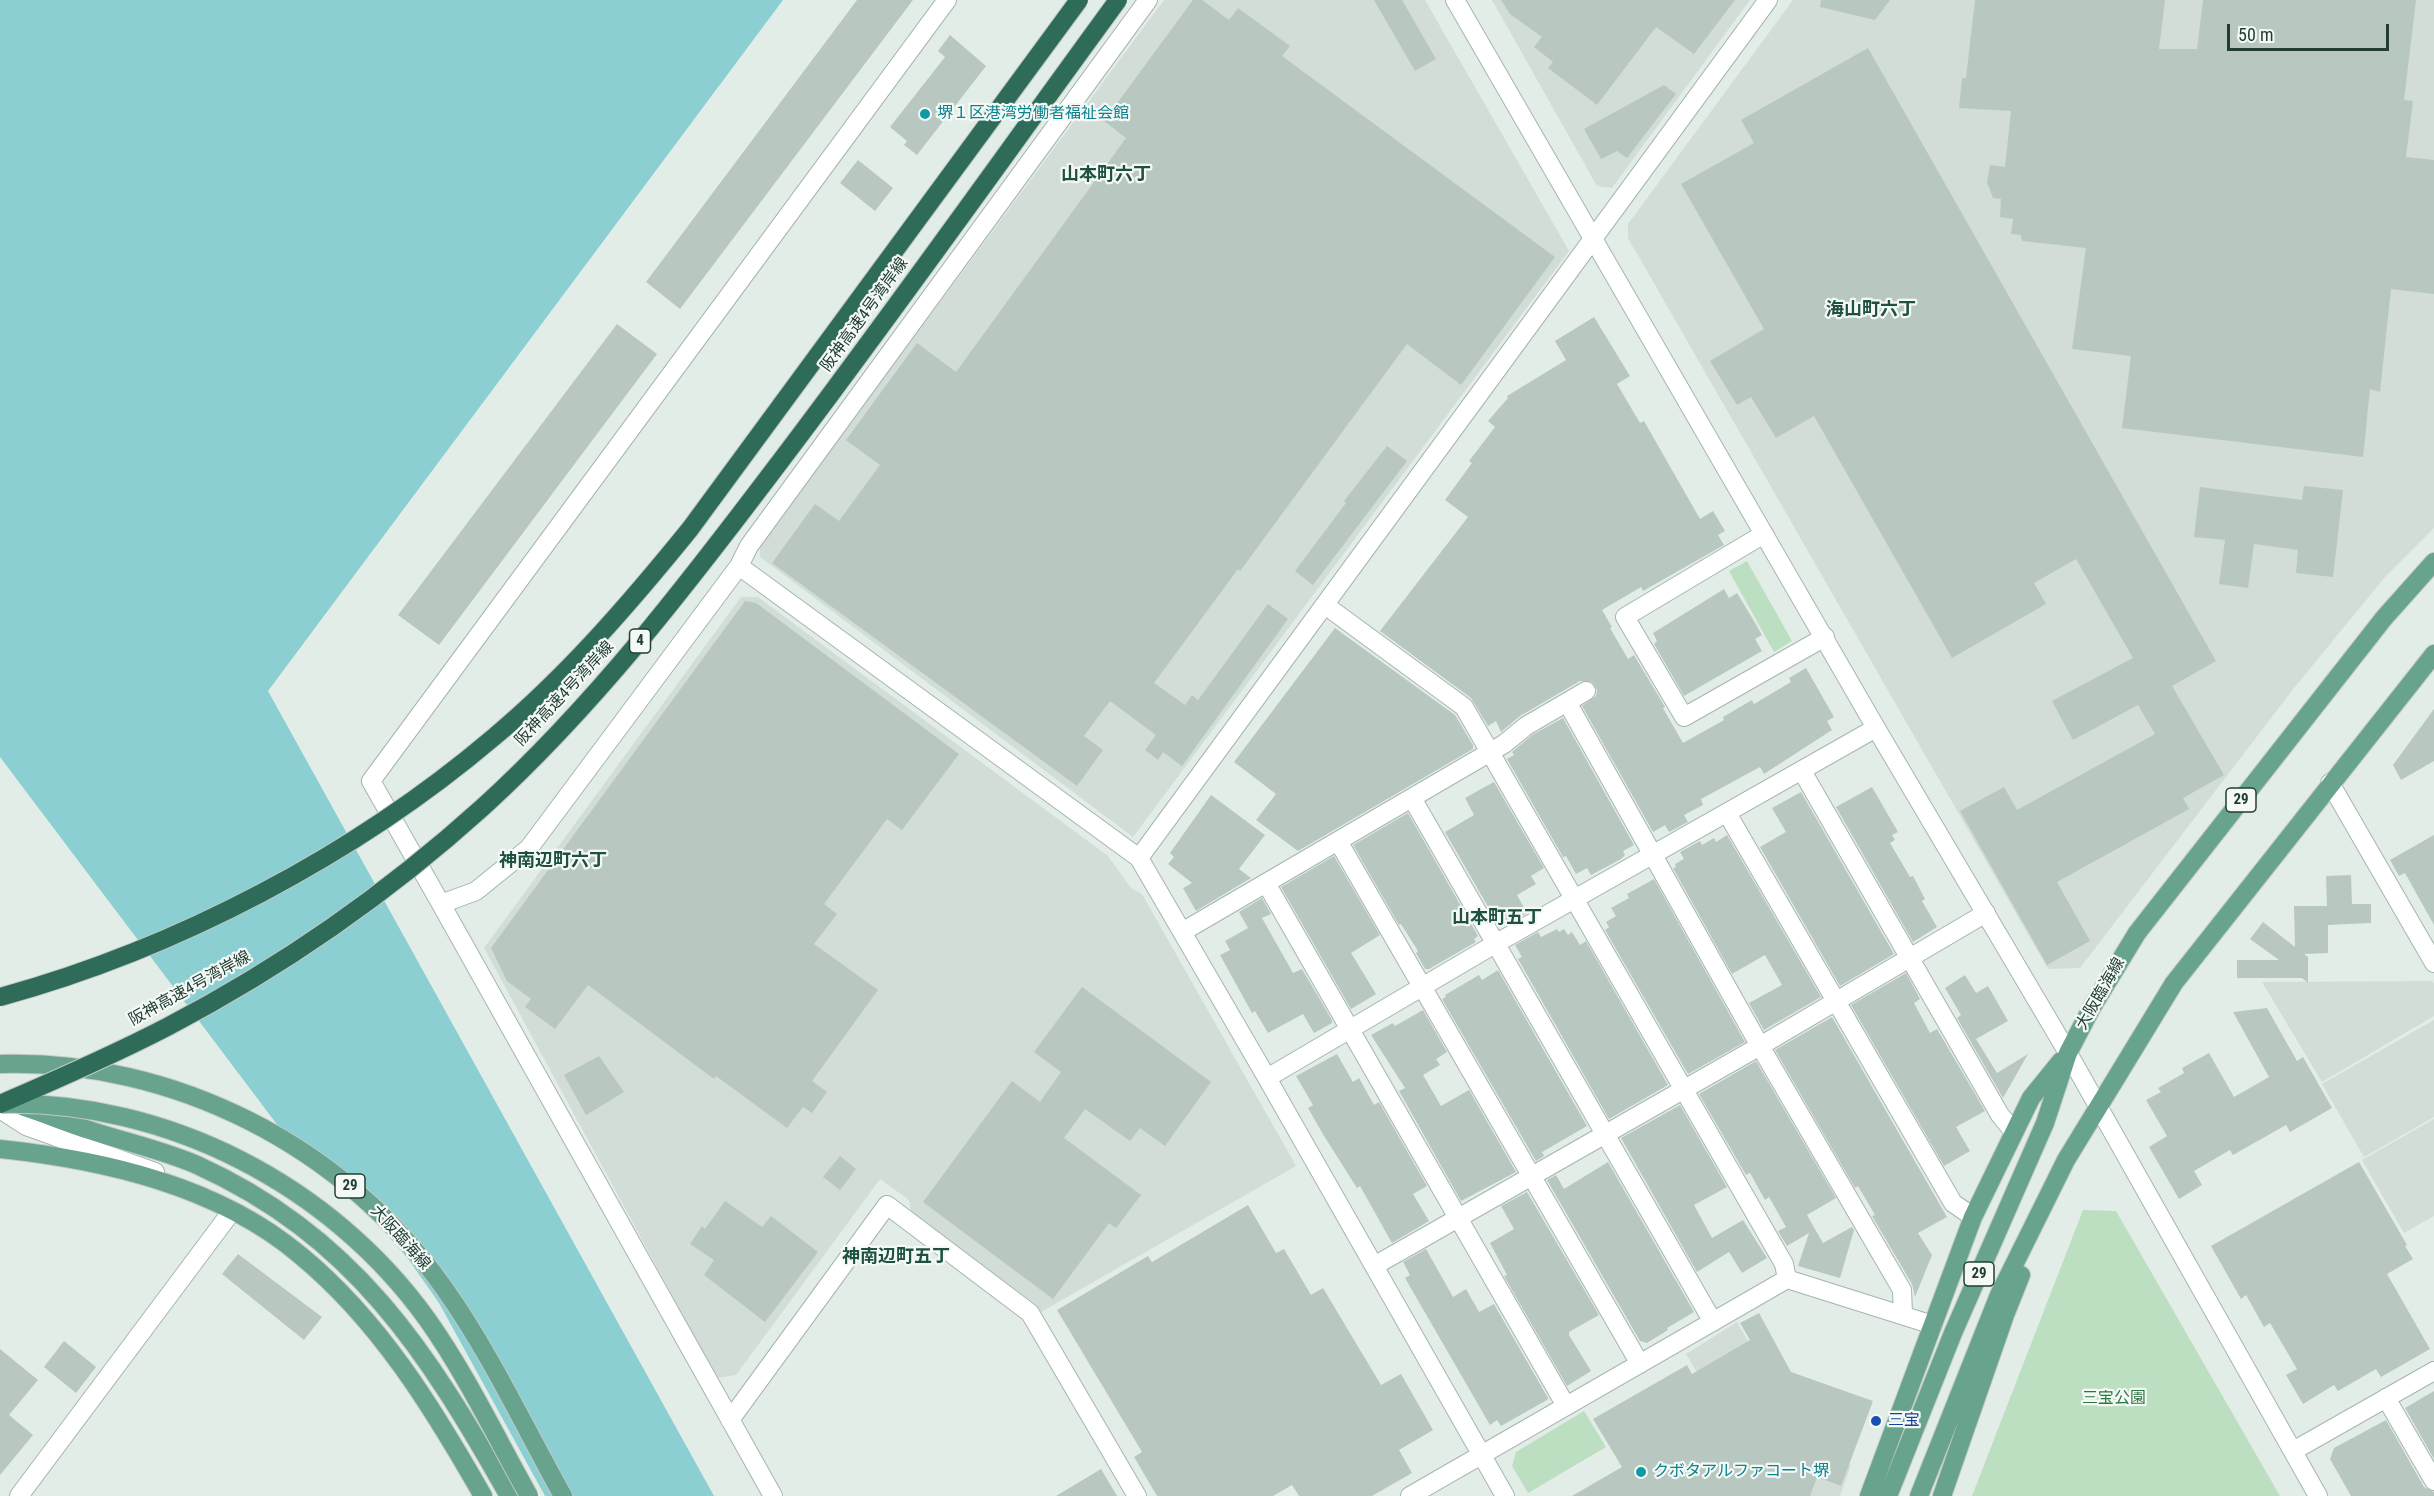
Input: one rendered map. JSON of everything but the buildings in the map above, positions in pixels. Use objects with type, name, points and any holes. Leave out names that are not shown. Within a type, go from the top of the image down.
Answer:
[{"type":"highway","name":"阪神高速4号湾岸線","points":[[0,997],[63,979],[110,961],[210,919],[259,895],[376,825],[468,758],[520,714],[624,608],[690,529],[1079,0]]},
{"type":"highway","name":"阪神高速4号湾岸線","points":[[0,1106],[168,1026],[268,968],[339,920],[436,848],[520,772],[590,698],[679,595],[833,392],[1118,0]]},
{"type":"main road","name":"大阪臨海線","points":[[1888,1496],[1953,1333],[2045,1123],[2068,1053],[2092,1007],[2137,933],[2384,618],[2434,562]]},
{"type":"main road","name":"29","points":[[1919,1496],[1999,1295],[2066,1160],[2098,1106],[2174,983],[2434,654]]},
{"type":"main road","name":"29","points":[[1869,1496],[1973,1217],[2031,1098],[2068,1053]]},
{"type":"main road","name":"大阪臨海線","points":[[0,1064],[49,1065],[84,1069],[155,1084],[189,1095],[255,1123],[317,1161],[338,1177],[398,1231],[443,1287],[469,1328],[563,1496]]},
{"type":"main road","points":[[0,1098],[196,1165],[261,1200],[305,1231],[347,1266],[397,1319],[469,1425],[509,1496]]},
{"type":"main road","name":"大阪臨海線","points":[[0,1106],[73,1107],[125,1117],[176,1132],[225,1152],[271,1177],[315,1206],[356,1240],[393,1277],[426,1318],[455,1363],[529,1496]]},
{"type":"main road","points":[[0,1149],[130,1173],[198,1195],[256,1224],[299,1254],[345,1296],[369,1323],[423,1397],[483,1496]]},
{"type":"main road","name":"29","points":[[1942,1496],[2048,1197]]},
{"type":"street","points":[[773,1496],[371,781],[947,0]]},
{"type":"street","points":[[441,904],[476,891],[529,848],[739,566],[749,546],[1148,0]]},
{"type":"street","points":[[1455,0],[1876,728],[2068,1053],[2319,1496]]},
{"type":"street","points":[[1140,858],[1768,0]]},
{"type":"street","points":[[1764,534],[1625,617],[1630,627],[1684,717],[1825,637]]},
{"type":"street","points":[[739,566],[1140,858],[1480,1456],[1505,1496]]},
{"type":"street","points":[[1326,605],[1464,707],[1784,1264],[1787,1279]]},
{"type":"street","points":[[1182,932],[1412,798],[1586,691]]},
{"type":"street","points":[[1567,702],[1760,1046],[1902,1290],[1903,1313]]},
{"type":"street","points":[[1267,1078],[1495,944],[1876,728]]},
{"type":"street","points":[[1802,771],[2000,1115],[2013,1131]]},
{"type":"street","points":[[2330,783],[2434,963]]},
{"type":"street","points":[[1412,798],[1713,1322]]},
{"type":"street","points":[[1726,813],[1953,1203],[1973,1217]]},
{"type":"street","points":[[1338,841],[1640,1364]]},
{"type":"street","points":[[1266,884],[1566,1406]]},
{"type":"street","points":[[1374,1266],[1760,1046],[1986,913]]},
{"type":"street","points":[[0,1106],[26,1126],[159,1174],[232,1211],[19,1496]]},
{"type":"street","points":[[730,1420],[886,1205],[1030,1312],[1137,1496]]},
{"type":"street","points":[[1410,1496],[1787,1279],[1933,1324]]},
{"type":"street","points":[[2293,1451],[2434,1371]]},
{"type":"street","points":[[2386,1398],[2434,1481]]},
{"type":"shaded area","points":[[1164,0],[1425,0],[1569,251],[1133,837],[760,557],[760,545]]},
{"type":"shaded area","points":[[1492,0],[1750,0],[1612,188],[1597,186]]},
{"type":"shaded area","points":[[1793,0],[2434,0],[2434,528],[2385,577],[2294,688],[2080,968],[2048,969],[1628,238],[1628,224]]},
{"type":"shaded area","points":[[741,597],[758,597],[1108,856],[1131,888],[1142,894],[1296,1166],[1041,1312],[1037,1305],[912,1215],[909,1200],[880,1179],[736,1375],[717,1378],[484,948]]},
{"type":"shaded area","points":[[2432,981],[2434,984],[2434,1016],[2322,1082],[2262,982]]},
{"type":"shaded area","points":[[2434,1020],[2434,1117],[2364,1157],[2322,1084]]},
{"type":"shaded area","points":[[2434,1119],[2434,1216],[2404,1233],[2362,1160]]},
{"type":"shaded area","points":[[1737,1322],[1787,1410],[1778,1435],[1851,1465],[1840,1496],[1754,1496],[1760,1479],[1686,1354]]},
{"type":"green space","points":[[1747,561],[1792,641],[1774,652],[1729,571]]},
{"type":"green space","name":"三宝公園","points":[[2083,1210],[2116,1211],[2280,1496],[1972,1496]]},
{"type":"green space","points":[[1584,1411],[1606,1447],[1528,1493],[1512,1466],[1516,1452]]},
{"type":"water","points":[[0,0],[783,0],[268,691],[714,1496],[545,1496],[439,1303],[409,1260],[373,1218],[300,1155],[0,757]]},
{"type":"place","name":"堺１区港湾労働者福祉会館","points":[[925,114]]},
{"type":"place","name":"三宝","points":[[1876,1421]]},
{"type":"place","name":"クボタアルファコート堺","points":[[1641,1472]]},
{"type":"district","name":"山本町六丁","points":[[1106,175]]},
{"type":"district","name":"海山町六丁","points":[[1871,310]]},
{"type":"district","name":"神南辺町六丁","points":[[553,861]]},
{"type":"district","name":"山本町五丁","points":[[1497,918]]},
{"type":"district","name":"神南辺町五丁","points":[[896,1257]]}]
